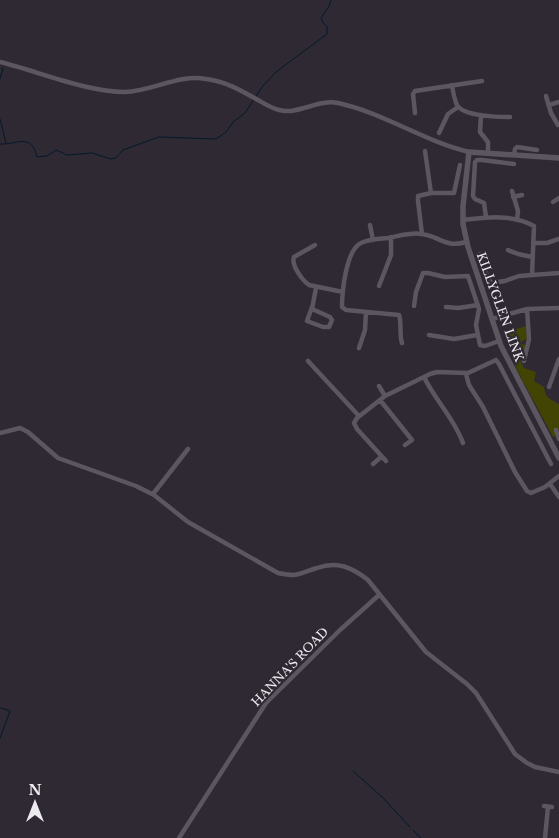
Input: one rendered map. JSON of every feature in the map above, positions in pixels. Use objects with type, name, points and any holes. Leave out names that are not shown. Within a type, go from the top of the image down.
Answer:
[{"type":"street","points":[[0,62],[108,90],[132,91],[191,78],[203,78],[216,81],[272,108],[284,111],[325,102],[341,104],[366,110],[433,141],[469,152],[559,158]]},
{"type":"street","points":[[416,113],[414,91],[482,81]]},
{"type":"street","points":[[452,85],[456,104],[466,112],[510,117]]},
{"type":"street","points":[[546,96],[558,125]]},
{"type":"street","points":[[549,105],[559,102]]},
{"type":"street","points":[[439,133],[448,114],[458,107]]},
{"type":"street","points":[[481,115],[480,132],[488,142],[488,153]]},
{"type":"street","points":[[514,155],[515,149],[518,147],[538,150]]},
{"type":"street","points":[[424,151],[431,193]]},
{"type":"street","name":"KILLYGLEN LINK","points":[[469,152],[463,199],[466,242],[499,341],[509,364],[559,458]]},
{"type":"street","points":[[486,217],[484,203],[473,196],[475,162],[482,160],[514,164]]},
{"type":"street","points":[[422,234],[418,198],[420,195],[431,193],[454,193],[460,165]]},
{"type":"street","points":[[512,191],[518,210],[517,220]]},
{"type":"street","points":[[513,197],[522,195]]},
{"type":"street","points":[[553,202],[559,198]]},
{"type":"street","points":[[463,220],[502,217],[534,226],[532,275]]},
{"type":"street","points":[[370,225],[373,240]]},
{"type":"street","points":[[402,343],[398,315],[343,309],[344,292],[352,252],[359,244],[411,234],[422,234],[450,244],[466,242]]},
{"type":"street","points":[[379,286],[391,255],[391,237]]},
{"type":"street","points":[[533,243],[547,243],[559,239]]},
{"type":"street","points":[[315,245],[294,257],[292,261],[304,282],[316,288],[344,292]]},
{"type":"street","points":[[508,250],[532,256]]},
{"type":"street","points":[[480,254],[483,267],[491,283],[519,276],[559,273]]},
{"type":"street","points":[[414,306],[421,276],[427,272],[445,277],[468,276],[478,305],[477,335],[480,345],[499,341]]},
{"type":"street","points":[[312,307],[314,311],[331,318],[329,327],[323,327],[308,321],[316,288]]},
{"type":"street","points":[[446,307],[455,308],[478,305]]},
{"type":"street","points":[[492,319],[527,308],[559,308]]},
{"type":"street","points":[[524,362],[529,339],[527,308]]},
{"type":"street","points":[[359,348],[364,332],[366,312]]},
{"type":"street","points":[[429,335],[454,339],[477,335]]},
{"type":"street","points":[[550,387],[559,359]]},
{"type":"street","points":[[308,361],[359,416]]},
{"type":"street","points":[[386,462],[357,429],[354,423],[359,416],[385,396],[426,376],[437,372],[466,374],[493,361],[498,361],[551,464]]},
{"type":"street","points":[[466,374],[468,384],[480,402],[514,472],[526,490],[532,493],[550,484],[559,476]]},
{"type":"street","points":[[426,376],[429,388],[457,429],[463,443]]},
{"type":"street","points":[[379,386],[385,396]]},
{"type":"street","points":[[380,400],[412,440],[405,445]]},
{"type":"street","points":[[0,433],[20,428],[28,432],[58,458],[153,494],[188,522],[278,573],[292,575],[323,566],[343,565],[363,576],[426,652],[476,693],[515,754],[531,766],[547,773],[559,772]]},
{"type":"street","points":[[451,431],[457,429]]},
{"type":"street","points":[[556,430],[559,437]]},
{"type":"street","points":[[153,494],[188,449]]},
{"type":"street","points":[[373,464],[382,457]]},
{"type":"street","points":[[550,484],[559,497]]},
{"type":"street","name":"HANNA'S ROAD","points":[[179,838],[266,703],[340,630],[379,595]]},
{"type":"street","points":[[545,838],[548,806]]},
{"type":"shaded area","points":[[526,326],[527,339],[522,341],[521,344],[525,345],[526,349],[523,358],[520,360],[524,368],[536,372],[534,381],[544,387],[548,398],[559,404],[559,431],[555,430],[555,436],[553,437],[517,370],[503,333]]},
{"type":"waterway","points":[[0,144],[27,142],[34,149],[37,157],[47,156],[56,150],[67,155],[92,153],[111,159],[116,158],[123,150],[159,137],[216,139],[245,113],[262,87],[276,72],[327,34],[327,26],[321,18],[331,0]]},
{"type":"waterway","points":[[0,79],[3,68]]},
{"type":"waterway","points":[[0,119],[6,143]]},
{"type":"waterway","points":[[0,738],[10,711],[1,708]]},
{"type":"waterway","points":[[353,771],[383,798],[410,827]]},
{"type":"waterway","points":[[413,830],[421,838]]}]
